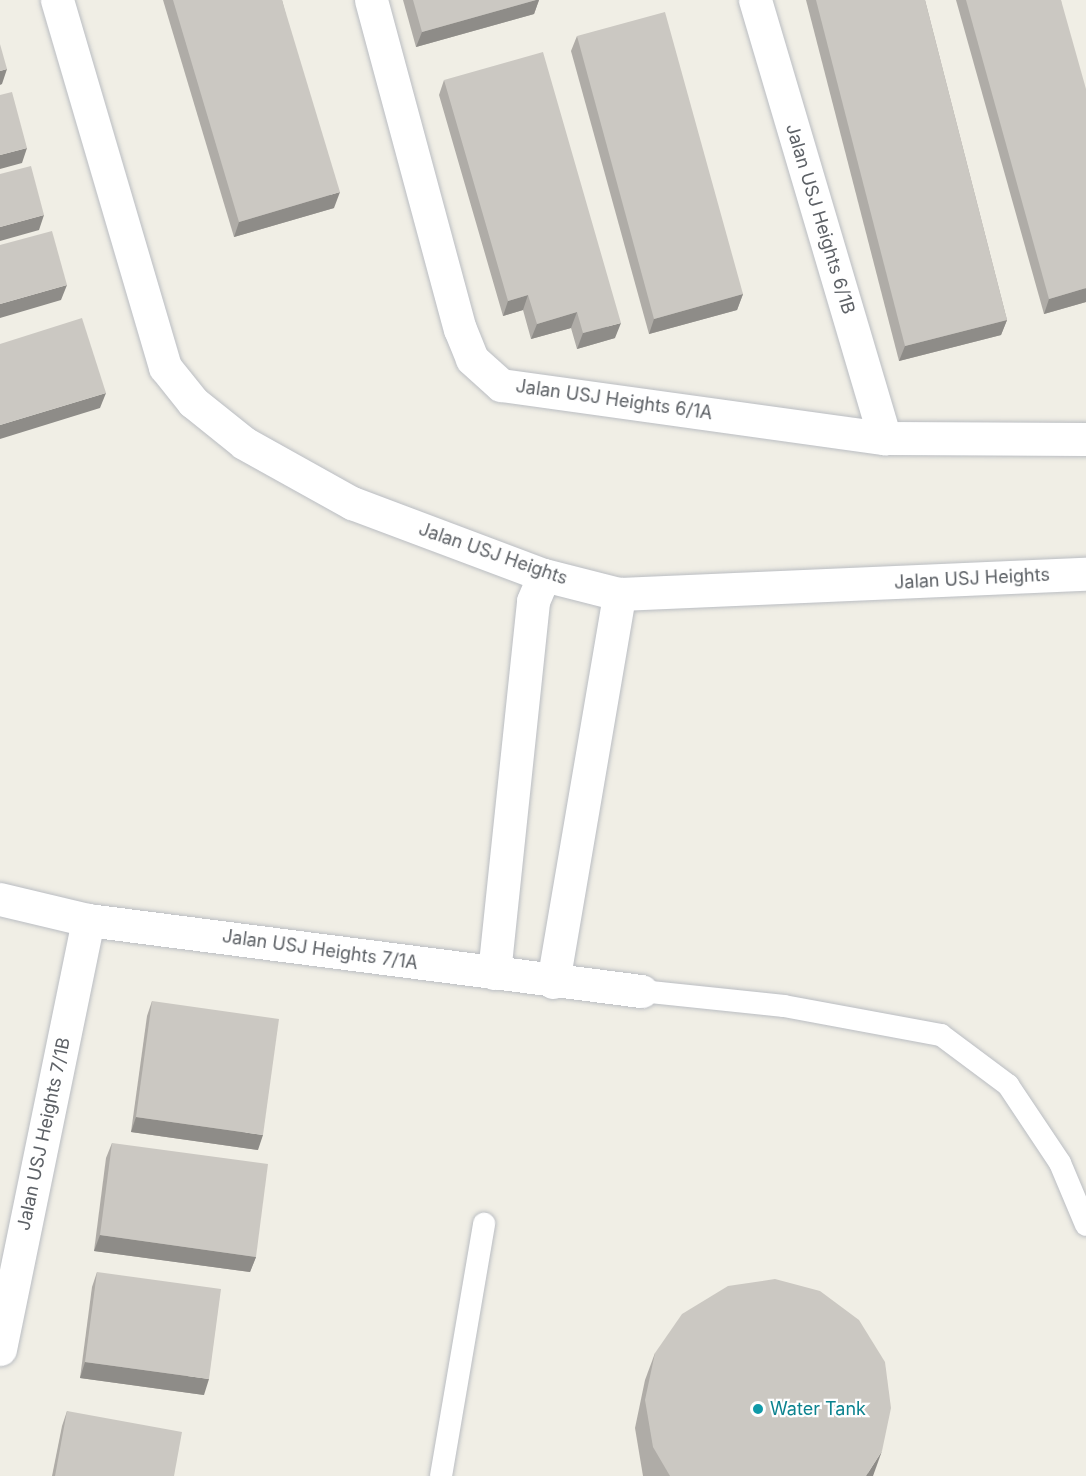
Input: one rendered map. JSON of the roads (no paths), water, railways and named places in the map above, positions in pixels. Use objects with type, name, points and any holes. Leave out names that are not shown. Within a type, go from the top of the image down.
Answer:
[{"type":"street","name":"Jalan USJ Heights","points":[[57,0],[165,367],[193,402],[244,443],[352,503],[544,575],[619,594],[1086,574]]},
{"type":"street","name":"Jalan USJ Heights 6/1A","points":[[371,0],[460,328],[472,359],[501,385],[885,438],[1086,439]]},
{"type":"street","name":"Jalan USJ Heights 6/1B","points":[[755,0],[885,438]]},
{"type":"street","points":[[494,974],[533,601],[544,575]]},
{"type":"street","points":[[553,982],[619,594]]},
{"type":"street","name":"Jalan USJ Heights 7/1A","points":[[0,899],[88,920],[553,982],[641,991]]},
{"type":"street","name":"Jalan USJ Heights 7/1B","points":[[0,1349],[88,920]]},
{"type":"lane","points":[[641,991],[783,1006],[941,1035],[1008,1086],[1060,1163],[1086,1225]]},
{"type":"lane","points":[[441,1476],[484,1224]]},
{"type":"place","name":"Water Tank","points":[[758,1409]]}]
